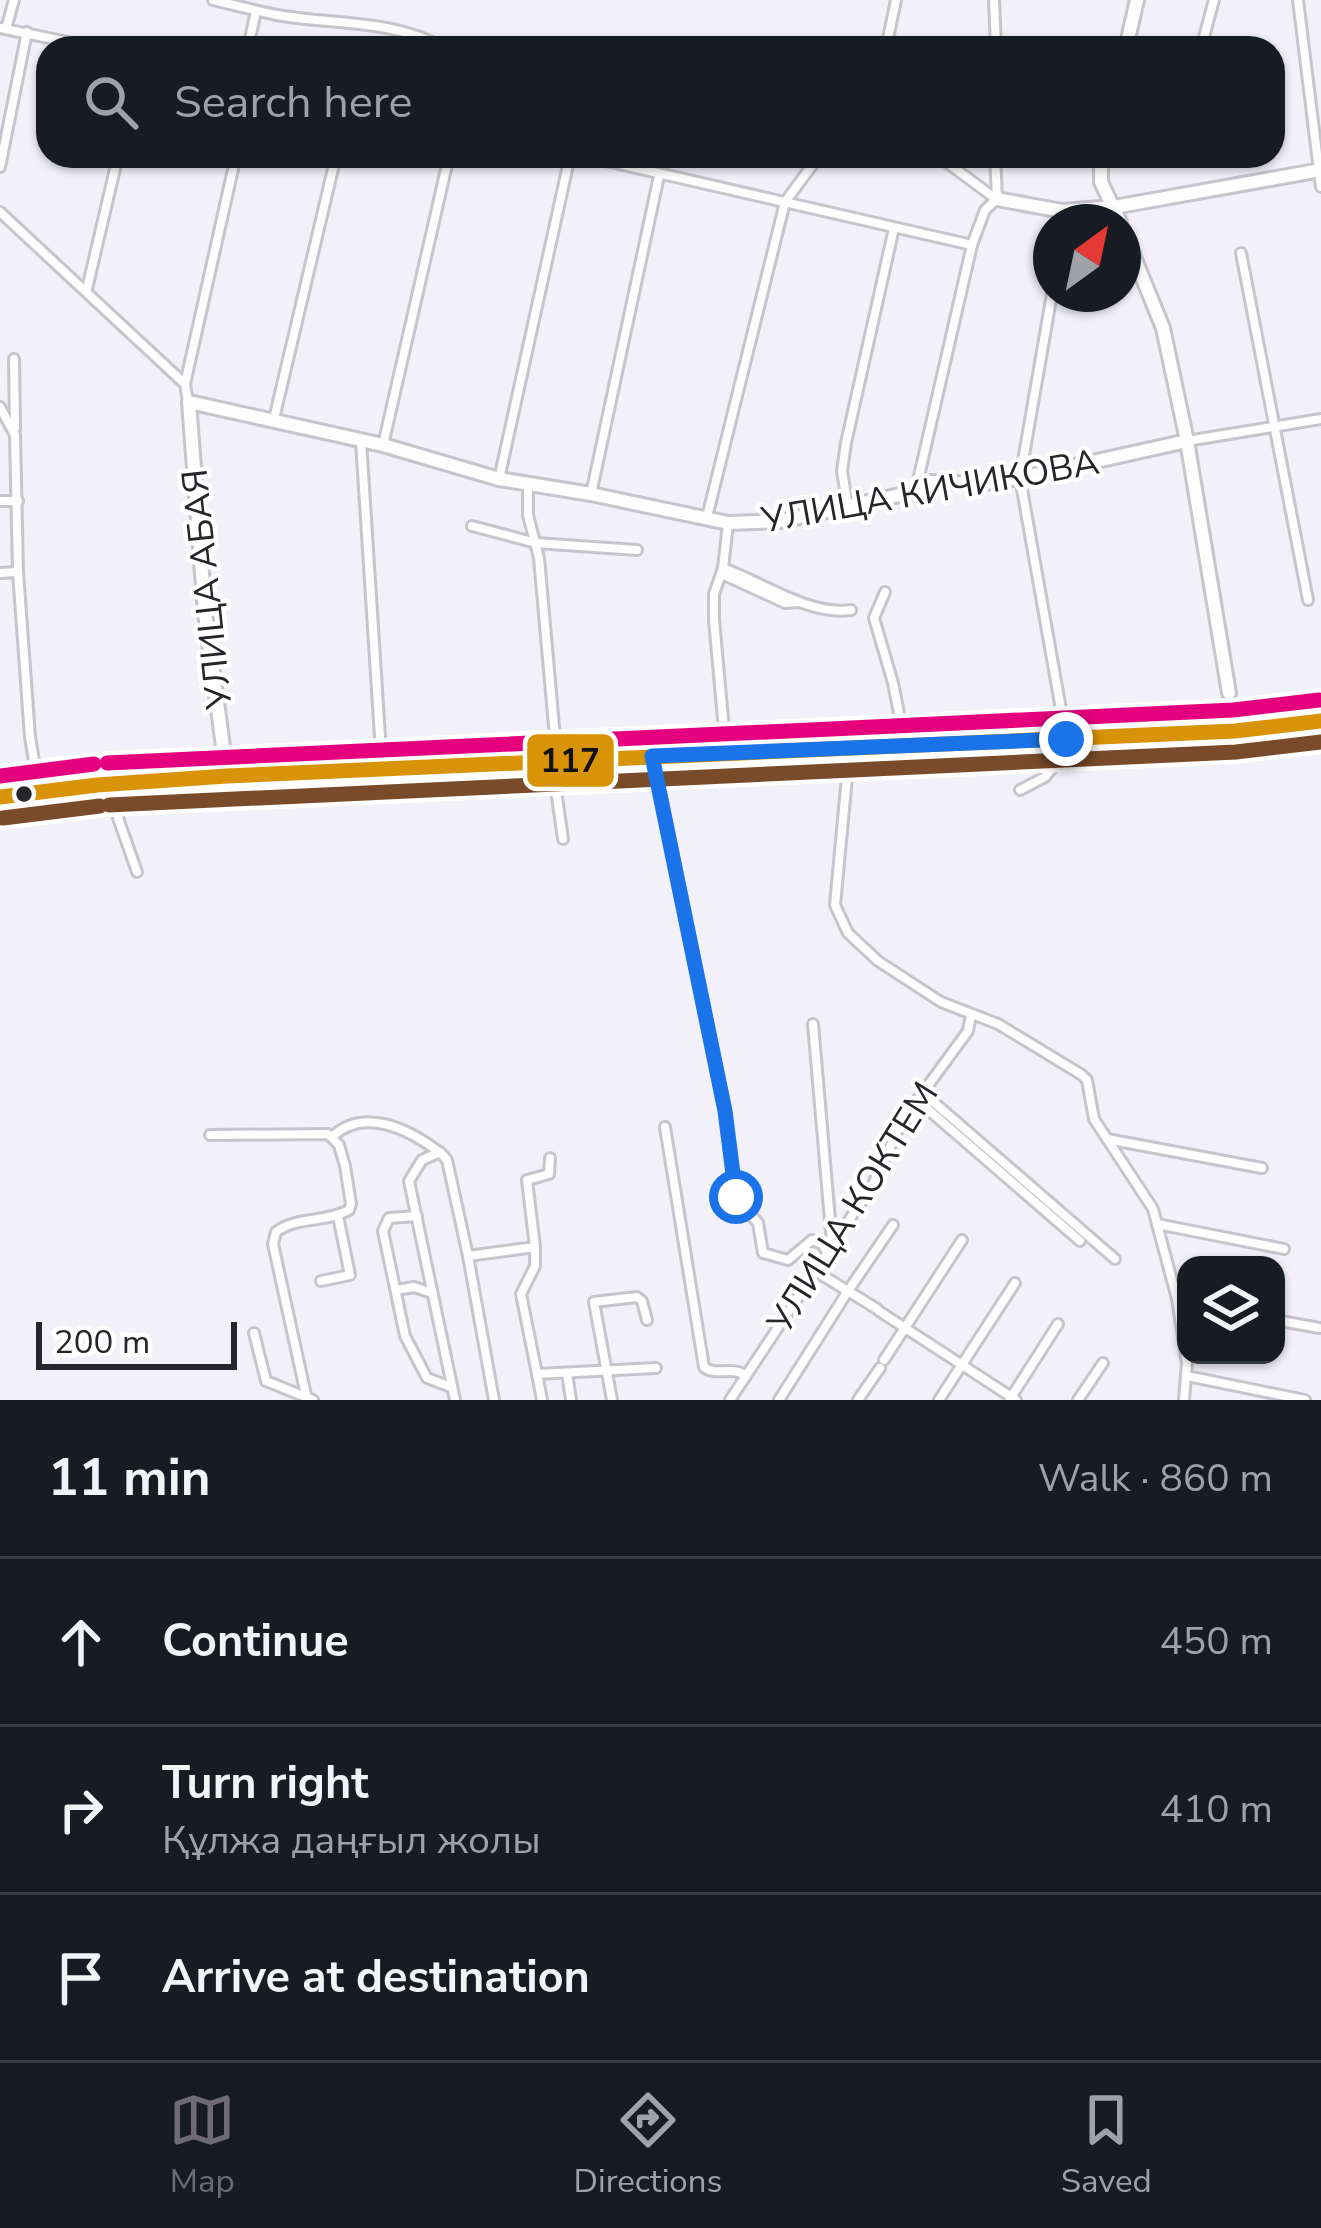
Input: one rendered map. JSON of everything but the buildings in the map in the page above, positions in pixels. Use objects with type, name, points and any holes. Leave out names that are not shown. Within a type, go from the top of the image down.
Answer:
[{"type":"main road","points":[[0,796],[226,776],[1235,731],[1321,721]]},
{"type":"street","points":[[14,0],[3,28],[44,36]]},
{"type":"street","points":[[213,0],[422,36]]},
{"type":"street","points":[[888,36],[896,0]]},
{"type":"street","points":[[994,0],[996,36]]},
{"type":"street","points":[[1129,36],[1137,0]]},
{"type":"street","points":[[1205,36],[1214,0]]},
{"type":"street","points":[[1298,0],[1321,187]]},
{"type":"street","points":[[251,36],[256,10]]},
{"type":"street","points":[[0,166],[27,32]]},
{"type":"street","points":[[87,289],[115,168]]},
{"type":"street","points":[[189,402],[185,384],[233,168]]},
{"type":"street","points":[[274,419],[333,168]]},
{"type":"street","points":[[383,445],[446,168]]},
{"type":"street","points":[[499,479],[567,168]]},
{"type":"street","points":[[628,168],[972,245]]},
{"type":"street","points":[[707,519],[785,202],[810,168]]},
{"type":"street","points":[[954,168],[997,200],[1033,209]]},
{"type":"street","points":[[995,168],[997,200]]},
{"type":"street","points":[[1101,168],[1101,182],[1112,204]]},
{"type":"street","points":[[1131,204],[1320,171]]},
{"type":"street","points":[[591,494],[658,176]]},
{"type":"street","points":[[915,491],[972,245],[985,210],[997,200]]},
{"type":"street","points":[[0,212],[185,384]]},
{"type":"street","points":[[848,508],[842,471],[846,443],[894,229]]},
{"type":"street","points":[[1241,253],[1308,601]]},
{"type":"street","points":[[1141,275],[1163,328],[1187,441],[1229,693]]},
{"type":"street","points":[[1020,790],[1058,766],[1068,749],[1020,478],[1049,312]]},
{"type":"street","points":[[14,359],[18,572],[38,791]]},
{"type":"street","name":"УЛИЦА КИЧИКОВА","points":[[189,402],[383,445],[499,479],[728,523],[781,520],[848,508],[935,482],[976,484],[1020,478],[1187,441],[1321,419]]},
{"type":"street","name":"УЛИЦА АБАЯ","points":[[189,402],[206,613],[226,776]]},
{"type":"street","points":[[0,407],[15,435]]},
{"type":"street","points":[[361,440],[382,769]]},
{"type":"street","points":[[527,485],[562,839]]},
{"type":"street","points":[[0,501],[18,501]]},
{"type":"street","points":[[726,752],[714,594],[723,571],[728,523]]},
{"type":"street","points":[[472,526],[536,543],[637,550]]},
{"type":"street","points":[[723,571],[800,601],[851,610]]},
{"type":"street","points":[[0,573],[18,572]]},
{"type":"street","points":[[885,592],[874,618],[905,746]]},
{"type":"street","points":[[856,747],[847,777],[836,914],[878,962],[941,1002],[998,1024],[1087,1080],[1094,1119],[1145,1193],[1177,1288]]},
{"type":"street","points":[[652,756],[725,1111],[736,1197],[758,1222],[763,1253],[788,1260],[812,1240],[830,1248],[813,1024]]},
{"type":"street","points":[[125,783],[118,818],[137,872]]},
{"type":"street","name":"УЛИЦА КОКТЕМ","points":[[730,1400],[873,1184],[902,1121],[968,1031],[971,1015]]},
{"type":"street","points":[[919,1096],[1080,1241]]},
{"type":"street","points":[[919,1096],[1114,1259]]},
{"type":"street","points":[[332,1136],[341,1128],[376,1123],[400,1126],[447,1160],[494,1400]]},
{"type":"street","points":[[665,1127],[704,1367],[746,1376]]},
{"type":"street","points":[[210,1135],[306,1132],[332,1136],[339,1144],[352,1204],[338,1216],[288,1223],[275,1232],[273,1244],[309,1398]]},
{"type":"street","points":[[1105,1138],[1262,1168]]},
{"type":"street","points":[[440,1152],[422,1160],[409,1181],[455,1400]]},
{"type":"street","points":[[542,1400],[521,1294],[535,1266],[527,1180],[549,1174],[550,1158]]},
{"type":"street","points":[[322,1281],[350,1275],[338,1216]]},
{"type":"street","points":[[417,1216],[385,1222],[405,1336],[427,1378],[452,1387]]},
{"type":"street","points":[[1156,1224],[1284,1249]]},
{"type":"street","points":[[778,1400],[892,1226]]},
{"type":"street","points":[[858,1400],[962,1240]]},
{"type":"street","points":[[468,1256],[535,1247]]},
{"type":"street","points":[[815,1271],[1012,1399],[1058,1324]]},
{"type":"street","points":[[940,1400],[1016,1283]]},
{"type":"street","points":[[397,1290],[414,1287],[432,1293]]},
{"type":"street","points":[[612,1400],[595,1300],[637,1297],[643,1301],[647,1320]]},
{"type":"street","points":[[1285,1322],[1319,1328]]},
{"type":"street","points":[[254,1333],[266,1381],[309,1398]]},
{"type":"street","points":[[1078,1400],[1103,1363]]},
{"type":"street","points":[[1184,1400],[1186,1364]]},
{"type":"street","points":[[537,1374],[656,1368]]},
{"type":"street","points":[[567,1373],[572,1400]]},
{"type":"street","points":[[1187,1376],[1305,1400]]},
{"type":"transit line","points":[[107,763],[1233,710],[1319,700]]},
{"type":"transit line","name":"117","points":[[0,797],[227,776],[1235,731],[1321,721]]},
{"type":"transit line","points":[[109,805],[1236,752],[1321,742]]},
{"type":"transit line","points":[[0,776],[94,764]]},
{"type":"transit line","points":[[3,818],[100,806]]},
{"type":"route","points":[[736,1197],[725,1111],[652,756],[1066,739]]}]
